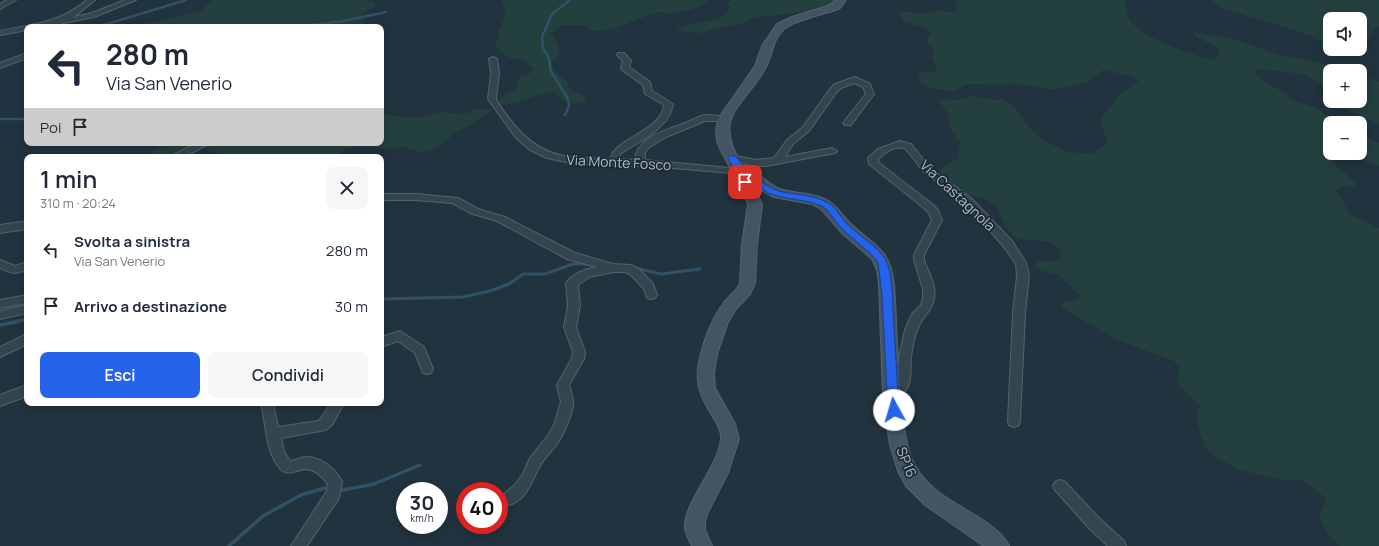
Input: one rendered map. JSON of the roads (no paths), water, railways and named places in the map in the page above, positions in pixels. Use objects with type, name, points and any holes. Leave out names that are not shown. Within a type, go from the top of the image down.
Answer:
[{"type":"street","points":[[0,7],[12,0]]},
{"type":"street","points":[[49,24],[77,13],[91,0]]},
{"type":"street","points":[[49,24],[94,15],[132,0]]},
{"type":"street","points":[[702,546],[695,530],[695,521],[699,509],[719,473],[730,439],[724,420],[708,391],[705,380],[707,367],[710,351],[725,312],[746,287],[749,274],[749,250],[755,205],[740,172],[724,145],[722,138],[722,127],[724,118],[761,66],[767,46],[781,26],[796,19],[832,8],[841,0]]},
{"type":"street","points":[[0,33],[24,29]]},
{"type":"street","points":[[614,163],[616,153],[658,123],[666,114],[670,106],[670,104],[648,92],[647,84],[624,68],[627,61],[621,55]]},
{"type":"street","points":[[0,66],[24,56]]},
{"type":"street","name":"Via Monte Fosco","points":[[493,59],[495,73],[492,99],[516,132],[529,145],[542,153],[560,159],[614,163],[640,162],[740,172]]},
{"type":"street","points":[[778,160],[790,142],[806,130],[833,91],[838,86],[855,80],[867,86],[870,94],[848,123]]},
{"type":"street","points":[[640,162],[639,156],[641,151],[656,138],[706,118],[724,118]]},
{"type":"street","name":"Via Castagnola","points":[[892,396],[903,384],[911,330],[916,317],[926,307],[929,298],[929,289],[919,260],[919,255],[937,220],[934,212],[928,206],[874,164],[873,158],[881,151],[900,144],[906,145],[910,148],[927,170],[968,202],[1008,244],[1021,263],[1023,276],[1019,313],[1014,421]]},
{"type":"street","points":[[182,154],[199,146]]},
{"type":"street","points":[[732,158],[756,163],[766,163],[832,151]]},
{"type":"street","name":"SP16","points":[[732,158],[754,180],[771,191],[781,195],[811,199],[825,204],[844,226],[872,250],[882,261],[887,295],[892,396],[902,458],[913,480],[924,493],[968,522],[999,546]]},
{"type":"street","points":[[384,197],[416,197],[454,200],[474,211],[501,219],[571,256],[613,268]]},
{"type":"street","points":[[0,229],[24,225]]},
{"type":"street","points":[[0,264],[14,270],[24,268]]},
{"type":"street","points":[[510,498],[520,490],[528,478],[535,462],[554,438],[564,414],[567,402],[563,385],[578,359],[579,352],[570,327],[574,306],[572,283],[576,278],[586,273],[613,268],[627,268],[635,272],[649,287],[651,295]]},
{"type":"street","points":[[0,304],[24,300]]},
{"type":"street","points":[[0,315],[24,310]]},
{"type":"street","points":[[384,341],[400,336],[420,350],[427,369]]},
{"type":"street","points":[[0,352],[24,340]]},
{"type":"street","points":[[0,401],[24,391]]},
{"type":"street","points":[[268,406],[274,439],[284,464],[288,467],[306,462],[318,466],[330,475],[335,482],[334,493],[298,546]]},
{"type":"street","points":[[273,434],[320,426],[327,421],[336,406]]},
{"type":"street","points":[[1060,486],[1094,523],[1119,546]]},
{"type":"waterway","points":[[107,24],[186,0]]},
{"type":"waterway","points":[[565,115],[569,106],[568,99],[551,71],[548,56],[543,49],[542,37],[552,14],[570,0]]},
{"type":"waterway","points":[[320,24],[344,21],[386,12]]},
{"type":"waterway","points":[[0,119],[24,119]]},
{"type":"waterway","points":[[384,299],[463,297],[490,291],[509,284],[523,274],[545,274],[573,264],[589,264]]},
{"type":"waterway","points":[[635,268],[661,274],[700,269]]},
{"type":"waterway","points":[[15,322],[24,320]]},
{"type":"waterway","points":[[15,322],[20,321]]},
{"type":"waterway","points":[[0,325],[15,322]]},
{"type":"waterway","points":[[343,490],[374,484],[420,465]]},
{"type":"waterway","points":[[229,546],[263,516],[301,495],[325,488]]}]
